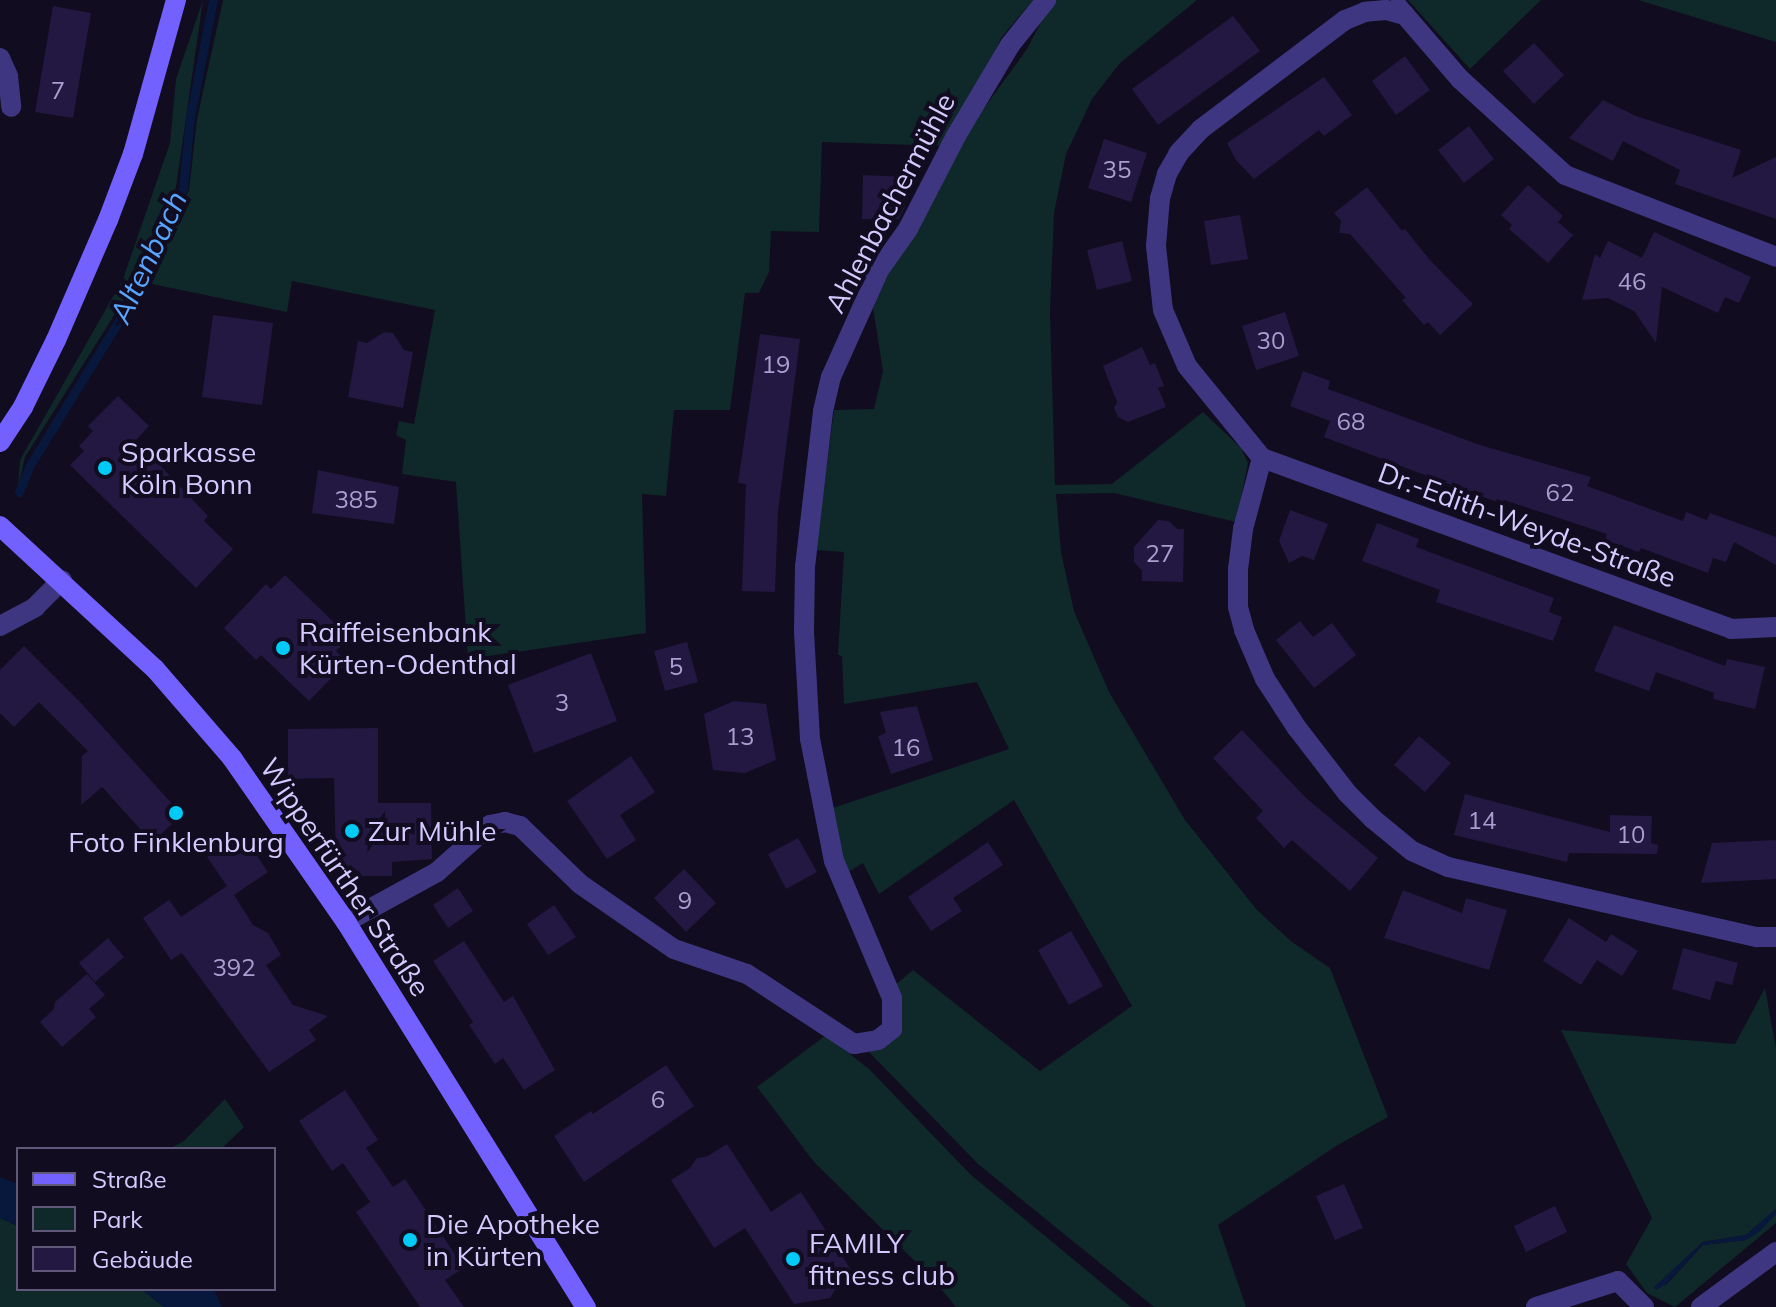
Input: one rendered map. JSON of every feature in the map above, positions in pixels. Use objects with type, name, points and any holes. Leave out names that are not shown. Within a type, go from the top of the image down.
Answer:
[{"type":"main road","points":[[0,442],[23,407],[56,340],[108,220],[133,154],[176,0]]},
{"type":"main road","name":"Wipperfürther Straße","points":[[0,526],[155,669],[204,724],[259,794],[346,922],[586,1307]]},
{"type":"street","name":"Ahlenbachermühle","points":[[346,922],[437,872],[468,841],[490,825],[505,822],[520,826],[580,884],[674,949],[747,974],[854,1044],[878,1040],[892,1029],[892,998],[834,861],[810,739],[804,630],[805,567],[823,411],[831,377],[879,270],[908,229],[956,136],[1010,45],[1046,0]]},
{"type":"street","name":"Dr.-Edith-Weyde-Straße","points":[[1776,257],[1565,175],[1460,79],[1398,8],[1365,12],[1345,20],[1201,129],[1179,153],[1167,174],[1160,198],[1156,246],[1163,310],[1173,339],[1199,383],[1262,458],[1731,629],[1776,627]]},
{"type":"street","points":[[0,58],[8,76],[11,107]]},
{"type":"street","points":[[1262,458],[1243,529],[1238,568],[1238,607],[1244,630],[1265,679],[1297,728],[1347,793],[1373,819],[1412,851],[1448,867],[1757,937],[1776,937]]},
{"type":"street","points":[[0,626],[35,607],[62,580]]},
{"type":"street","points":[[1701,1307],[1776,1252]]},
{"type":"street","points":[[1536,1307],[1618,1281],[1644,1307]]},
{"type":"green space","points":[[203,0],[176,187],[125,298],[25,457],[18,487],[20,460],[123,279],[170,143],[176,79]]},
{"type":"green space","points":[[223,0],[1033,0],[1001,38],[981,83],[944,146],[822,142],[819,232],[771,231],[769,272],[759,293],[745,293],[730,410],[674,410],[666,496],[642,494],[646,633],[468,659],[456,482],[402,474],[406,440],[396,435],[399,421],[414,424],[435,310],[292,281],[287,312],[147,283],[189,190],[197,119]]},
{"type":"green space","points":[[1057,0],[1197,0],[1120,63],[1092,99],[1066,154],[1054,213],[1050,312],[1055,485],[1112,484],[1203,412],[1241,448],[1248,463],[1236,522],[1114,493],[1056,494],[1061,552],[1074,611],[1109,692],[1185,820],[1257,910],[1292,942],[1330,968],[1388,1117],[1336,1146],[1218,1225],[1246,1307],[1154,1307],[978,1164],[869,1052],[901,1022],[901,998],[895,985],[913,970],[1040,1071],[1132,1006],[1014,800],[879,894],[863,863],[845,874],[830,809],[1009,749],[977,682],[844,704],[842,656],[838,655],[844,552],[816,550],[834,410],[874,409],[883,371],[873,308],[890,270],[971,126],[1027,49],[1044,16]]},
{"type":"green space","points":[[1408,0],[1541,0],[1470,69]]},
{"type":"green space","points":[[1638,0],[1776,0],[1776,42]]},
{"type":"green space","points":[[1765,988],[1776,1048],[1776,1209],[1746,1235],[1703,1242],[1655,1287],[1667,1284],[1703,1245],[1746,1240],[1776,1214],[1776,1223],[1675,1307],[1647,1293],[1626,1264],[1652,1218],[1561,1030],[1735,1044]]},
{"type":"green space","points":[[826,1035],[869,1069],[970,1174],[1131,1307],[956,1307],[932,1278],[814,1162],[757,1087]]},
{"type":"green space","points":[[225,1099],[244,1127],[223,1147],[173,1147],[184,1141]]},
{"type":"green space","points":[[0,1218],[16,1225],[16,1291],[144,1291],[164,1307],[0,1307]]},
{"type":"water","points":[[0,1177],[16,1183],[16,1225],[0,1218]]},
{"type":"water","points":[[1776,1209],[1776,1214],[1759,1232],[1746,1240],[1703,1245],[1666,1284],[1656,1290],[1654,1287],[1703,1242],[1746,1235]]},
{"type":"water","points":[[144,1291],[215,1291],[222,1307],[164,1307]]},
{"type":"building","points":[[53,6],[91,13],[73,118],[35,112]]},
{"type":"building","points":[[1233,16],[1260,51],[1158,125],[1132,89]]},
{"type":"building","points":[[1534,43],[1564,75],[1534,104],[1503,71]]},
{"type":"building","points":[[1405,56],[1430,90],[1396,115],[1372,81]]},
{"type":"building","points":[[1324,77],[1352,115],[1324,136],[1319,130],[1254,179],[1236,160],[1227,143]]},
{"type":"building","points":[[1603,100],[1636,116],[1741,150],[1732,178],[1776,157],[1776,219],[1675,184],[1680,170],[1623,141],[1613,161],[1569,138]]},
{"type":"building","points":[[1469,126],[1494,159],[1464,183],[1438,150]]},
{"type":"building","points":[[1104,139],[1147,153],[1131,202],[1088,188]]},
{"type":"building","points":[[863,175],[907,177],[905,206],[899,219],[862,219]]},
{"type":"building","points":[[1528,185],[1563,216],[1558,222],[1573,235],[1548,263],[1509,229],[1512,225],[1501,215]]},
{"type":"building","points":[[1367,187],[1402,231],[1405,229],[1473,304],[1440,335],[1428,322],[1424,325],[1402,300],[1406,298],[1350,234],[1339,233],[1341,221],[1334,213]]},
{"type":"building","points":[[1240,215],[1248,259],[1211,265],[1204,221]]},
{"type":"building","points":[[1654,232],[1751,277],[1739,303],[1725,297],[1718,313],[1662,287],[1656,343],[1634,311],[1608,298],[1582,300],[1595,254],[1600,258],[1608,241],[1642,258]]},
{"type":"building","points":[[1122,241],[1132,281],[1097,290],[1087,250]]},
{"type":"building","points":[[1285,312],[1299,356],[1256,370],[1242,326]]},
{"type":"building","points":[[213,315],[273,323],[262,405],[202,397]]},
{"type":"building","points":[[384,332],[393,333],[404,350],[413,352],[403,408],[348,397],[358,341],[367,343]]},
{"type":"building","points":[[760,334],[800,339],[778,511],[775,592],[742,591],[746,484],[738,483]]},
{"type":"building","points":[[1142,347],[1150,365],[1155,363],[1164,386],[1158,388],[1166,407],[1128,422],[1118,417],[1114,408],[1117,402],[1103,366]]},
{"type":"building","points":[[1303,371],[1330,381],[1328,389],[1480,445],[1591,477],[1587,486],[1683,521],[1686,512],[1707,520],[1710,513],[1776,537],[1776,565],[1734,542],[1726,562],[1713,558],[1708,573],[1641,548],[1639,552],[1605,540],[1607,534],[1504,500],[1502,504],[1324,437],[1330,421],[1290,406]]},
{"type":"building","points":[[118,396],[149,426],[136,440],[208,516],[204,521],[233,549],[196,588],[70,465],[84,451],[79,446],[93,431],[88,426]]},
{"type":"building","points":[[318,470],[399,487],[394,524],[312,513]]},
{"type":"building","points":[[1290,510],[1328,524],[1314,560],[1302,556],[1289,563],[1279,541]]},
{"type":"building","points":[[1158,520],[1169,521],[1177,529],[1184,529],[1183,582],[1142,581],[1142,571],[1134,562],[1134,547]]},
{"type":"building","points":[[1377,523],[1419,539],[1416,547],[1554,598],[1549,612],[1562,617],[1553,641],[1436,602],[1440,590],[1362,561]]},
{"type":"building","points":[[285,575],[349,637],[336,651],[347,662],[309,701],[261,655],[256,660],[224,628],[266,584],[271,589]]},
{"type":"building","points":[[1300,621],[1313,637],[1332,623],[1356,655],[1314,688],[1276,640]]},
{"type":"building","points":[[1614,625],[1725,666],[1727,659],[1765,667],[1755,709],[1713,699],[1714,693],[1656,672],[1649,691],[1594,671]]},
{"type":"building","points":[[687,642],[698,682],[665,691],[654,651]]},
{"type":"building","points":[[24,646],[82,704],[182,815],[152,842],[102,787],[81,805],[82,756],[88,751],[39,702],[14,727],[0,713],[0,670]]},
{"type":"building","points":[[591,653],[617,721],[534,753],[508,685]]},
{"type":"building","points":[[734,701],[766,704],[776,760],[745,773],[713,770],[704,714]]},
{"type":"building","points":[[917,706],[933,760],[891,774],[878,736],[886,733],[880,712]]},
{"type":"building","points":[[378,728],[378,803],[431,803],[432,859],[392,862],[392,876],[342,876],[341,862],[336,862],[334,778],[288,779],[288,729]]},
{"type":"building","points":[[1242,730],[1306,798],[1378,858],[1350,891],[1292,840],[1284,848],[1256,818],[1263,811],[1213,758]]},
{"type":"building","points":[[1419,736],[1451,763],[1425,792],[1394,765]]},
{"type":"building","points":[[631,756],[655,792],[620,815],[636,840],[607,859],[567,801]]},
{"type":"building","points":[[1465,794],[1610,832],[1610,815],[1652,816],[1651,843],[1658,845],[1657,854],[1569,853],[1567,862],[1454,835]]},
{"type":"building","points":[[242,834],[268,872],[234,895],[253,925],[268,933],[281,955],[266,965],[293,1005],[328,1016],[309,1030],[316,1040],[269,1072],[182,953],[171,960],[143,918],[169,900],[181,917],[227,886],[207,857]]},
{"type":"building","points":[[798,838],[817,872],[786,889],[768,854]]},
{"type":"building","points":[[1776,840],[1776,879],[1701,883],[1712,843]]},
{"type":"building","points":[[988,842],[1003,865],[953,898],[962,911],[931,931],[908,897]]},
{"type":"building","points":[[684,869],[716,903],[686,932],[654,898]]},
{"type":"building","points":[[458,888],[473,911],[448,928],[433,905]]},
{"type":"building","points":[[1403,890],[1462,913],[1466,898],[1507,910],[1489,970],[1384,938]]},
{"type":"building","points":[[554,905],[576,937],[548,955],[527,924]]},
{"type":"building","points":[[1569,918],[1606,942],[1611,934],[1638,951],[1622,976],[1597,960],[1581,985],[1543,961]]},
{"type":"building","points":[[1071,931],[1103,986],[1069,1005],[1038,950]]},
{"type":"building","points":[[108,938],[124,957],[95,982],[79,963]]},
{"type":"building","points":[[464,941],[504,1002],[513,996],[555,1070],[524,1090],[503,1058],[495,1064],[469,1025],[473,1022],[433,961]]},
{"type":"building","points":[[1683,948],[1738,963],[1732,985],[1716,981],[1710,1000],[1672,989]]},
{"type":"building","points":[[87,974],[105,995],[89,1009],[96,1017],[62,1047],[40,1022],[54,1009],[55,1002]]},
{"type":"building","points":[[666,1065],[694,1106],[584,1182],[554,1136]]},
{"type":"building","points":[[345,1090],[378,1140],[366,1148],[393,1187],[405,1179],[464,1268],[445,1280],[464,1307],[420,1307],[356,1212],[370,1202],[343,1163],[332,1171],[299,1121]]},
{"type":"building","points":[[727,1144],[771,1212],[801,1192],[855,1276],[836,1288],[830,1298],[794,1304],[745,1228],[714,1248],[671,1180],[690,1168],[697,1158],[708,1156]]},
{"type":"building","points":[[1344,1184],[1363,1228],[1335,1240],[1316,1196]]},
{"type":"building","points":[[1555,1206],[1567,1232],[1526,1252],[1514,1226]]},
{"type":"waterway","name":"Altenbach","points":[[19,492],[30,465],[131,301],[183,188],[190,118],[213,0]]},
{"type":"place","name":"Sparkasse Köln Bonn","points":[[105,468]]},
{"type":"place","name":"Raiffeisenbank Kürten-Odenthal","points":[[283,648]]},
{"type":"place","name":"Foto Finklenburg","points":[[176,813]]},
{"type":"place","name":"Zur Mühle","points":[[352,831]]},
{"type":"place","name":"Die Apotheke in Kürten","points":[[410,1240]]},
{"type":"place","name":"FAMILY fitness club","points":[[793,1259]]}]
